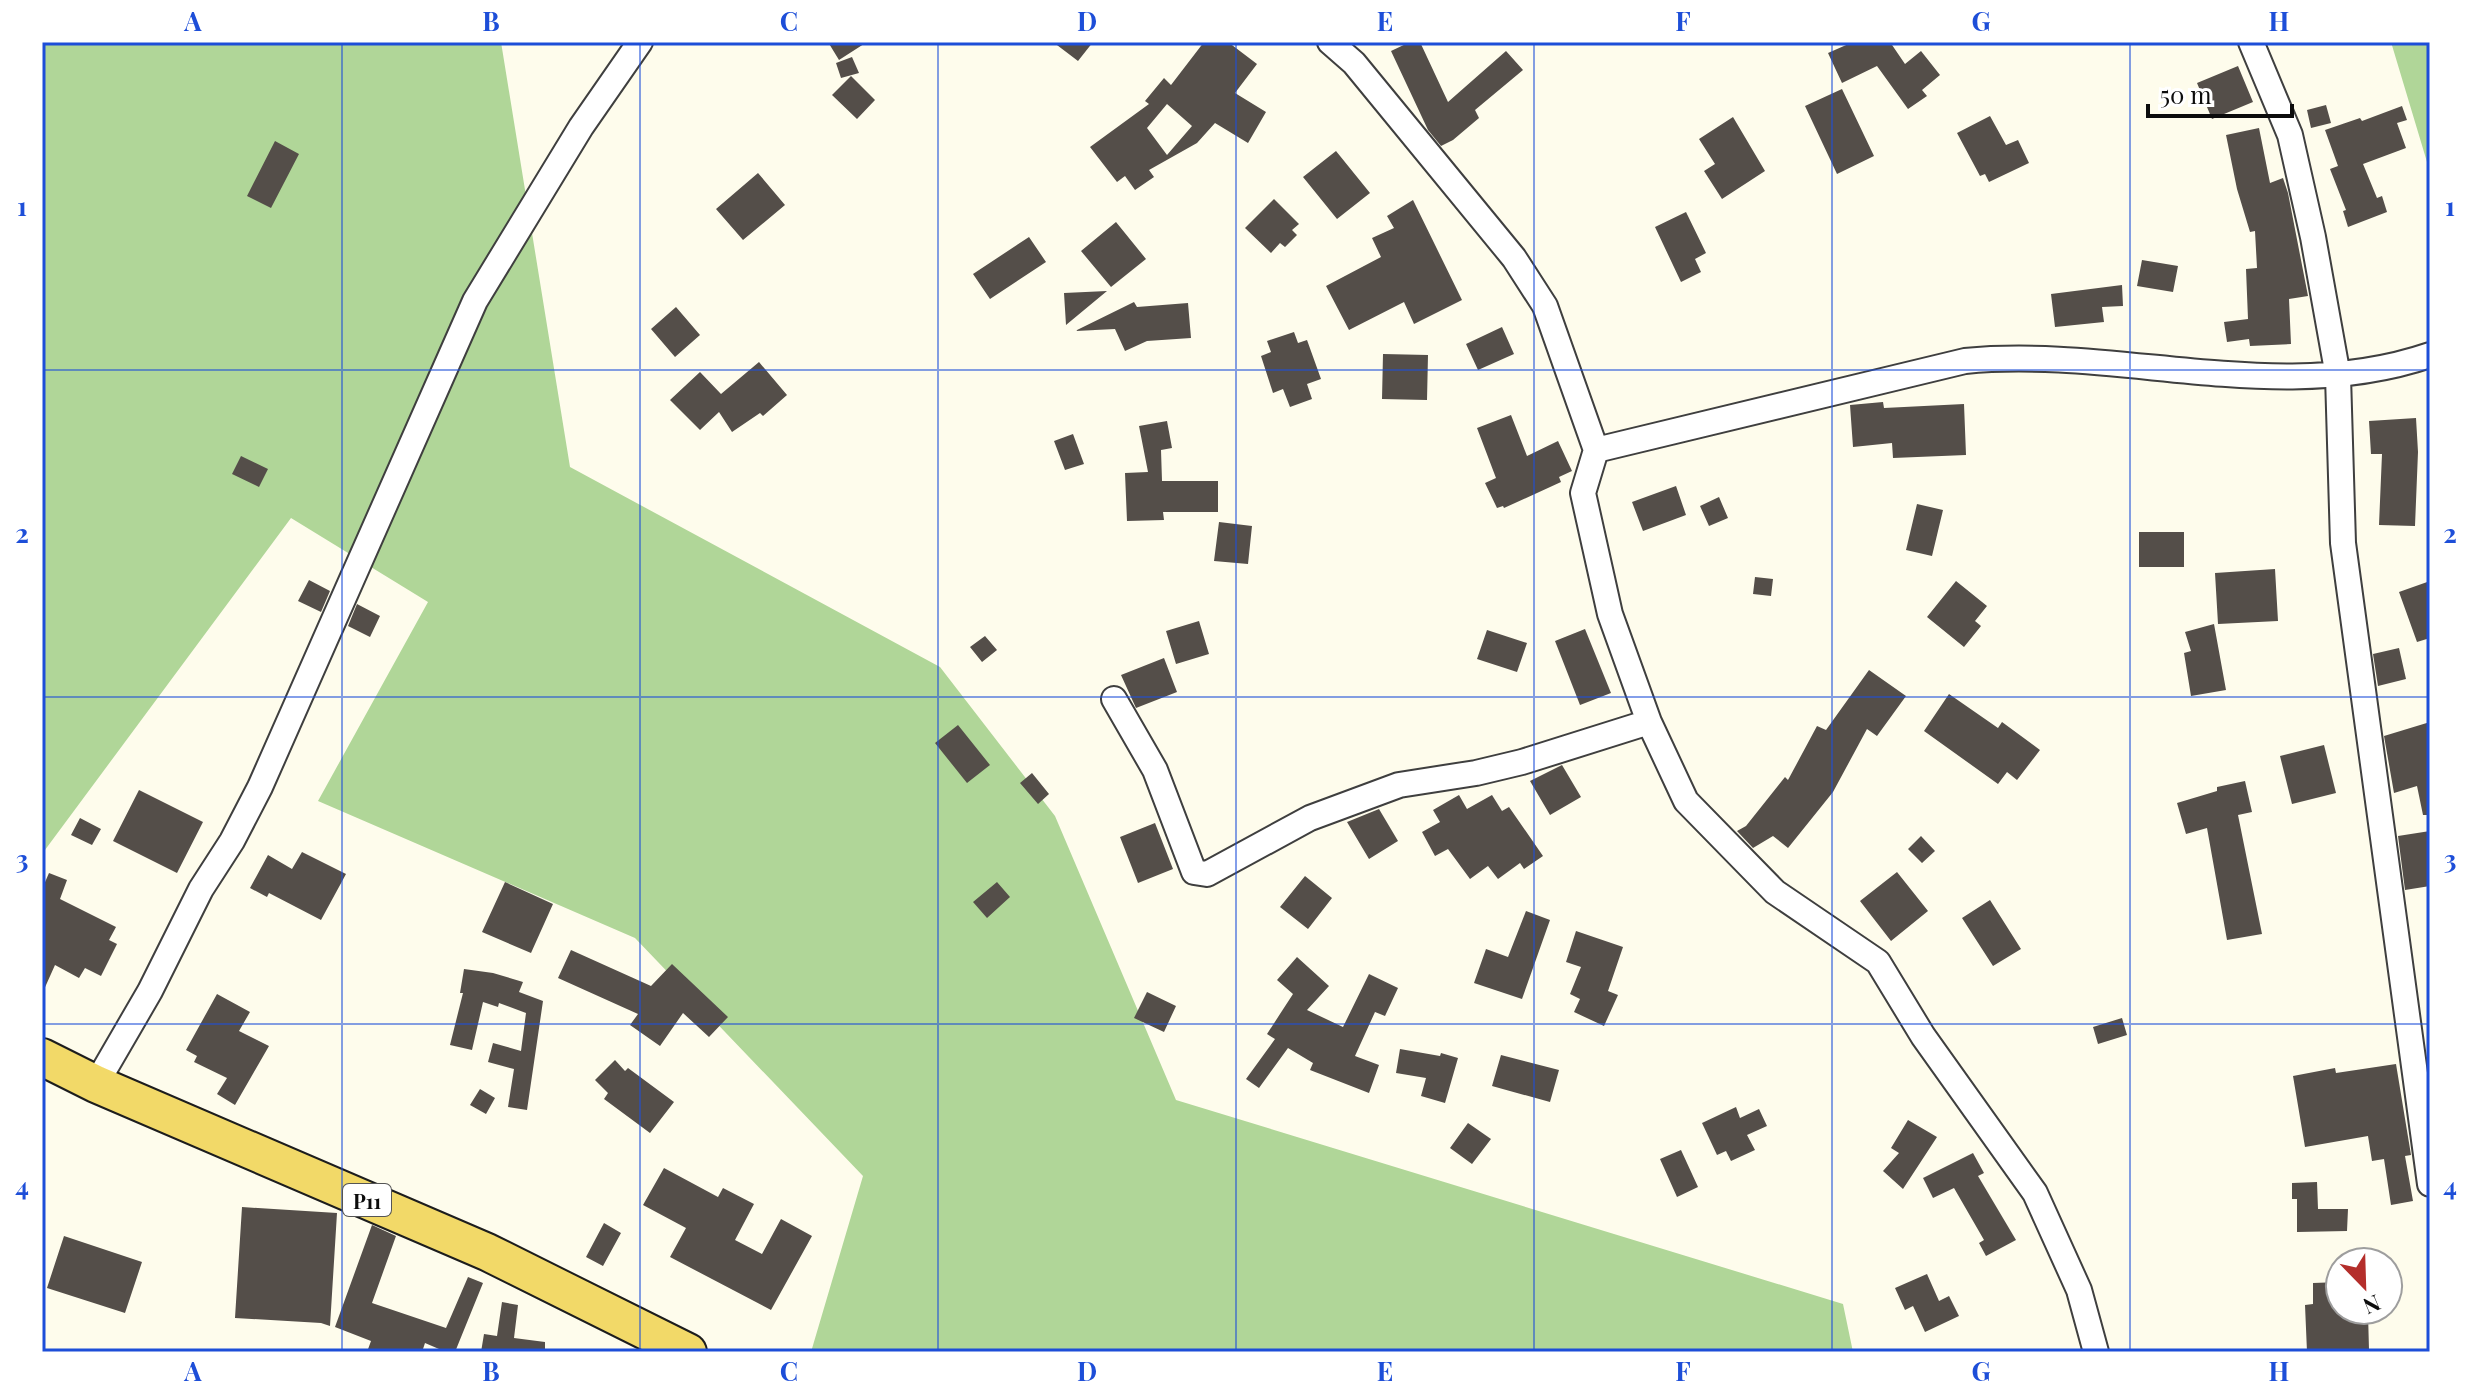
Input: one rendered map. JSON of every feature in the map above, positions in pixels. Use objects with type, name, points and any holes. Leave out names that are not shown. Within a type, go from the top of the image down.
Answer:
[{"type":"main road","name":"P11","points":[[42,1057],[96,1084],[487,1252],[688,1352]]},
{"type":"street","points":[[96,1084],[260,787],[475,301],[581,127],[640,42]]},
{"type":"street","points":[[1330,42],[1360,53],[1514,258],[1545,306],[1596,450],[1583,493],[1610,614],[1649,722],[1686,801],[1775,892],[1878,962],[1923,1036],[2035,1193],[2079,1290],[2096,1352]]},
{"type":"street","points":[[2251,42],[2290,135],[2313,237],[2338,376],[2343,543],[2430,1182]]},
{"type":"street","points":[[1596,450],[1897,375],[1979,359],[2007,357],[2245,376],[2338,376],[2430,355]]},
{"type":"street","points":[[1114,699],[1155,770],[1194,872],[1207,874],[1310,818],[1399,785],[1522,762],[1649,722]]},
{"type":"green space","points":[[42,42],[501,42],[570,467],[940,667],[1055,816],[1176,1100],[1843,1304],[1853,1352],[811,1352],[863,1176],[635,938],[318,801],[428,602],[291,518],[42,854]]},
{"type":"green space","points":[[2391,42],[2430,42],[2430,172]]},
{"type":"building","points":[[828,42],[867,42],[839,60]]},
{"type":"building","points":[[1053,42],[1093,42],[1078,61]]},
{"type":"building","points":[[1204,42],[1228,42],[1257,64],[1235,93],[1266,112],[1248,143],[1215,123],[1197,143],[1149,170],[1154,177],[1135,190],[1125,176],[1117,182],[1090,147],[1149,104],[1145,101],[1164,78],[1171,85]],"holes":[[[1167,104],[1192,126],[1167,155],[1147,128]]]},
{"type":"building","points":[[1410,42],[1420,42],[1448,102],[1506,51],[1523,70],[1475,110],[1479,118],[1441,146],[1428,130],[1391,51]]},
{"type":"building","points":[[1853,42],[1890,42],[1905,64],[1921,51],[1940,75],[1922,90],[1927,96],[1908,109],[1877,66],[1842,83],[1828,53]]},
{"type":"building","points":[[852,57],[859,73],[841,78],[836,63]]},
{"type":"building","points":[[2238,66],[2253,102],[2212,119],[2197,83]]},
{"type":"building","points":[[851,76],[875,100],[857,119],[832,95]]},
{"type":"building","points":[[1842,89],[1874,156],[1837,174],[1805,106]]},
{"type":"building","points":[[2326,105],[2331,123],[2311,128],[2307,110]]},
{"type":"building","points":[[2402,106],[2407,120],[2397,123],[2406,148],[2363,164],[2377,198],[2382,196],[2387,212],[2348,227],[2343,211],[2346,210],[2330,169],[2338,166],[2325,130],[2360,118],[2362,121]]},
{"type":"building","points":[[1990,116],[2006,145],[2018,140],[2029,163],[1989,182],[1985,174],[1980,176],[1957,133]]},
{"type":"building","points":[[1733,117],[1765,171],[1722,199],[1704,171],[1715,164],[1699,139]]},
{"type":"building","points":[[2259,128],[2270,183],[2283,178],[2288,193],[2308,296],[2289,299],[2291,344],[2250,346],[2249,339],[2227,342],[2224,322],[2248,319],[2246,269],[2257,268],[2255,231],[2250,232],[2237,189],[2226,135]]},
{"type":"building","points":[[275,141],[299,154],[271,208],[247,196]]},
{"type":"building","points":[[1336,151],[1370,193],[1337,219],[1303,177]]},
{"type":"building","points":[[758,173],[785,205],[743,240],[716,209]]},
{"type":"building","points":[[1274,199],[1299,224],[1292,230],[1297,235],[1285,247],[1280,243],[1271,253],[1245,228]]},
{"type":"building","points":[[1413,200],[1462,300],[1414,324],[1404,302],[1349,330],[1326,286],[1381,257],[1372,238],[1394,228],[1387,216]]},
{"type":"building","points":[[1686,212],[1706,253],[1695,259],[1701,272],[1681,282],[1655,227]]},
{"type":"building","points":[[1116,222],[1146,259],[1111,287],[1081,251]]},
{"type":"building","points":[[1029,237],[1046,262],[990,299],[973,274]]},
{"type":"building","points":[[2142,260],[2178,266],[2173,292],[2137,286]]},
{"type":"building","points":[[2122,285],[2123,306],[2102,307],[2104,322],[2055,327],[2051,294]]},
{"type":"building","points":[[1107,291],[1066,325],[1064,293]]},
{"type":"building","points":[[1134,302],[1137,307],[1188,303],[1191,338],[1147,341],[1125,351],[1115,329],[1075,331]]},
{"type":"building","points":[[676,307],[700,335],[675,357],[651,329]]},
{"type":"building","points":[[1502,327],[1514,354],[1478,370],[1466,344]]},
{"type":"building","points":[[1294,332],[1298,343],[1307,340],[1321,379],[1307,384],[1312,399],[1290,407],[1283,389],[1273,393],[1261,356],[1271,352],[1267,341]]},
{"type":"building","points":[[1383,354],[1428,355],[1427,400],[1382,399]]},
{"type":"building","points":[[759,362],[787,395],[763,416],[760,413],[732,432],[719,412],[700,430],[670,400],[700,372],[721,394]]},
{"type":"building","points":[[1883,402],[1884,408],[1964,404],[1966,455],[1893,458],[1892,443],[1853,447],[1850,405]]},
{"type":"building","points":[[1511,415],[1527,456],[1558,441],[1572,471],[1559,477],[1561,482],[1504,508],[1497,508],[1485,483],[1496,478],[1477,428]]},
{"type":"building","points":[[2416,418],[2415,526],[2379,525],[2382,454],[2371,454],[2369,421]]},
{"type":"building","points":[[1167,421],[1172,448],[1161,450],[1162,481],[1218,481],[1218,512],[1163,512],[1164,520],[1127,521],[1125,473],[1148,472],[1139,426]]},
{"type":"building","points":[[1073,434],[1084,464],[1065,470],[1054,441]]},
{"type":"building","points":[[241,456],[268,469],[259,487],[232,474]]},
{"type":"building","points":[[1676,486],[1686,515],[1643,531],[1632,502]]},
{"type":"building","points":[[1719,497],[1728,518],[1709,526],[1700,506]]},
{"type":"building","points":[[1917,504],[1943,510],[1932,556],[1906,550]]},
{"type":"building","points":[[1219,522],[1252,526],[1248,564],[1214,561]]},
{"type":"building","points":[[2139,532],[2184,532],[2184,567],[2139,567]]},
{"type":"building","points":[[2275,569],[2278,621],[2218,624],[2215,573]]},
{"type":"building","points":[[1755,577],[1773,579],[1771,596],[1753,594]]},
{"type":"building","points":[[309,580],[330,591],[321,612],[298,601]]},
{"type":"building","points":[[1956,581],[1987,606],[1975,621],[1981,626],[1964,647],[1927,617]]},
{"type":"building","points":[[2430,581],[2430,638],[2417,642],[2399,592]]},
{"type":"building","points":[[357,604],[380,616],[370,637],[348,626]]},
{"type":"building","points":[[1199,621],[1209,654],[1176,664],[1166,631]]},
{"type":"building","points":[[2214,624],[2226,690],[2191,696],[2184,653],[2191,651],[2185,632]]},
{"type":"building","points":[[1585,629],[1611,693],[1580,705],[1555,641]]},
{"type":"building","points":[[1487,630],[1527,643],[1517,672],[1477,659]]},
{"type":"building","points":[[985,636],[997,650],[982,662],[970,647]]},
{"type":"building","points":[[2399,648],[2406,679],[2378,686],[2373,654]]},
{"type":"building","points":[[1164,658],[1177,692],[1136,708],[1121,675]]},
{"type":"building","points":[[1869,670],[1906,696],[1877,736],[1867,729],[1833,792],[1788,848],[1773,836],[1753,848],[1737,831],[1746,826],[1785,777],[1788,780],[1817,726],[1826,730]]},
{"type":"building","points":[[1949,694],[1998,728],[2002,722],[2040,750],[2017,780],[2007,772],[1998,784],[1924,731]]},
{"type":"building","points":[[2430,722],[2430,815],[2423,815],[2417,786],[2394,793],[2384,736]]},
{"type":"building","points":[[958,725],[990,765],[967,783],[935,743]]},
{"type":"building","points":[[2324,745],[2336,793],[2292,804],[2280,756]]},
{"type":"building","points":[[1562,765],[1581,797],[1550,815],[1530,781]]},
{"type":"building","points":[[1032,773],[1049,794],[1038,804],[1020,783]]},
{"type":"building","points":[[2245,781],[2252,812],[2238,815],[2262,934],[2227,940],[2207,828],[2186,834],[2177,803],[2217,791],[2217,787]]},
{"type":"building","points":[[139,790],[203,822],[177,873],[113,841]]},
{"type":"building","points":[[1459,795],[1467,809],[1492,795],[1502,811],[1509,807],[1543,856],[1524,869],[1520,863],[1498,879],[1488,866],[1470,879],[1448,849],[1435,856],[1422,832],[1440,822],[1433,810]]},
{"type":"building","points":[[1379,809],[1398,841],[1369,859],[1347,822]]},
{"type":"building","points":[[80,818],[101,829],[92,845],[71,835]]},
{"type":"building","points":[[1155,823],[1173,869],[1138,883],[1120,837]]},
{"type":"building","points":[[2430,831],[2430,886],[2405,890],[2398,836]]},
{"type":"building","points":[[1921,836],[1935,851],[1922,863],[1908,849]]},
{"type":"building","points":[[302,852],[346,874],[321,920],[269,893],[267,897],[250,888],[268,855],[292,869]]},
{"type":"building","points":[[1897,872],[1928,911],[1891,941],[1860,901]]},
{"type":"building","points":[[49,873],[67,880],[60,899],[116,927],[109,940],[117,944],[101,976],[85,968],[79,978],[55,965],[42,994],[42,889]]},
{"type":"building","points":[[1305,876],[1332,898],[1308,929],[1280,907]]},
{"type":"building","points":[[505,882],[553,904],[531,953],[482,932]]},
{"type":"building","points":[[997,882],[1010,897],[987,918],[973,902]]},
{"type":"building","points":[[1990,900],[2021,949],[1993,966],[1962,918]]},
{"type":"building","points":[[1526,911],[1550,920],[1522,999],[1474,983],[1486,949],[1508,957]]},
{"type":"building","points":[[1576,931],[1623,947],[1608,991],[1618,995],[1604,1026],[1574,1012],[1580,999],[1570,994],[1581,967],[1566,962]]},
{"type":"building","points":[[571,950],[651,986],[672,964],[728,1017],[709,1037],[683,1013],[660,1046],[630,1025],[638,1014],[558,978]]},
{"type":"building","points":[[1297,957],[1329,986],[1307,1010],[1343,1027],[1369,974],[1398,988],[1385,1016],[1375,1012],[1355,1056],[1379,1065],[1369,1093],[1310,1070],[1313,1063],[1288,1048],[1259,1088],[1246,1079],[1275,1039],[1267,1034],[1293,994],[1277,980]]},
{"type":"building","points":[[464,969],[523,982],[519,992],[543,1001],[527,1110],[508,1107],[514,1069],[488,1062],[493,1043],[521,1051],[526,1013],[499,1003],[498,1007],[483,1002],[472,1050],[450,1045],[463,993],[460,993]]},
{"type":"building","points":[[1147,992],[1176,1006],[1164,1032],[1134,1018]]},
{"type":"building","points":[[217,994],[250,1012],[239,1031],[269,1046],[235,1105],[217,1094],[227,1078],[194,1062],[197,1056],[186,1050]]},
{"type":"building","points":[[2122,1018],[2127,1035],[2098,1044],[2093,1027]]},
{"type":"building","points":[[1400,1049],[1458,1058],[1445,1103],[1421,1096],[1426,1078],[1396,1073]]},
{"type":"building","points":[[1501,1055],[1559,1070],[1550,1102],[1492,1086]]},
{"type":"building","points":[[615,1060],[625,1071],[628,1068],[674,1102],[650,1133],[604,1099],[608,1093],[595,1080]]},
{"type":"building","points":[[2396,1064],[2411,1155],[2405,1156],[2413,1201],[2391,1205],[2384,1159],[2372,1161],[2368,1136],[2305,1147],[2293,1076],[2335,1068],[2336,1073]]},
{"type":"building","points":[[480,1089],[495,1098],[486,1114],[470,1105]]},
{"type":"building","points":[[1736,1107],[1740,1118],[1759,1109],[1767,1126],[1747,1135],[1755,1150],[1731,1161],[1726,1151],[1717,1155],[1702,1123]]},
{"type":"building","points":[[1908,1120],[1937,1137],[1903,1189],[1883,1171],[1899,1153],[1891,1148]]},
{"type":"building","points":[[1468,1123],[1491,1139],[1472,1164],[1450,1148]]},
{"type":"building","points":[[1681,1150],[1698,1187],[1677,1197],[1660,1159]]},
{"type":"building","points":[[1973,1153],[1984,1173],[1978,1176],[2016,1240],[1986,1256],[1979,1243],[1984,1240],[1954,1188],[1933,1198],[1923,1178]]},
{"type":"building","points":[[664,1168],[718,1197],[723,1188],[754,1204],[735,1240],[762,1254],[781,1219],[812,1236],[771,1310],[670,1257],[686,1228],[643,1205]]},
{"type":"building","points":[[2317,1182],[2318,1209],[2348,1209],[2347,1231],[2297,1232],[2297,1199],[2292,1199],[2292,1183]]},
{"type":"building","points":[[242,1207],[337,1213],[330,1326],[235,1318]]},
{"type":"building","points":[[604,1223],[621,1233],[603,1266],[586,1257]]},
{"type":"building","points":[[372,1225],[396,1236],[372,1303],[446,1328],[468,1277],[483,1283],[455,1352],[446,1352],[425,1343],[422,1352],[367,1352],[371,1341],[335,1327]]},
{"type":"building","points":[[64,1236],[142,1262],[125,1313],[47,1288]]},
{"type":"building","points":[[1927,1274],[1939,1301],[1949,1296],[1959,1316],[1925,1332],[1913,1306],[1905,1310],[1895,1288]]},
{"type":"building","points":[[2313,1283],[2324,1283],[2324,1326],[2368,1326],[2369,1350],[2307,1352],[2305,1305],[2313,1304]]},
{"type":"building","points":[[502,1302],[518,1305],[514,1338],[545,1342],[545,1352],[481,1352],[484,1334],[497,1336]]}]
